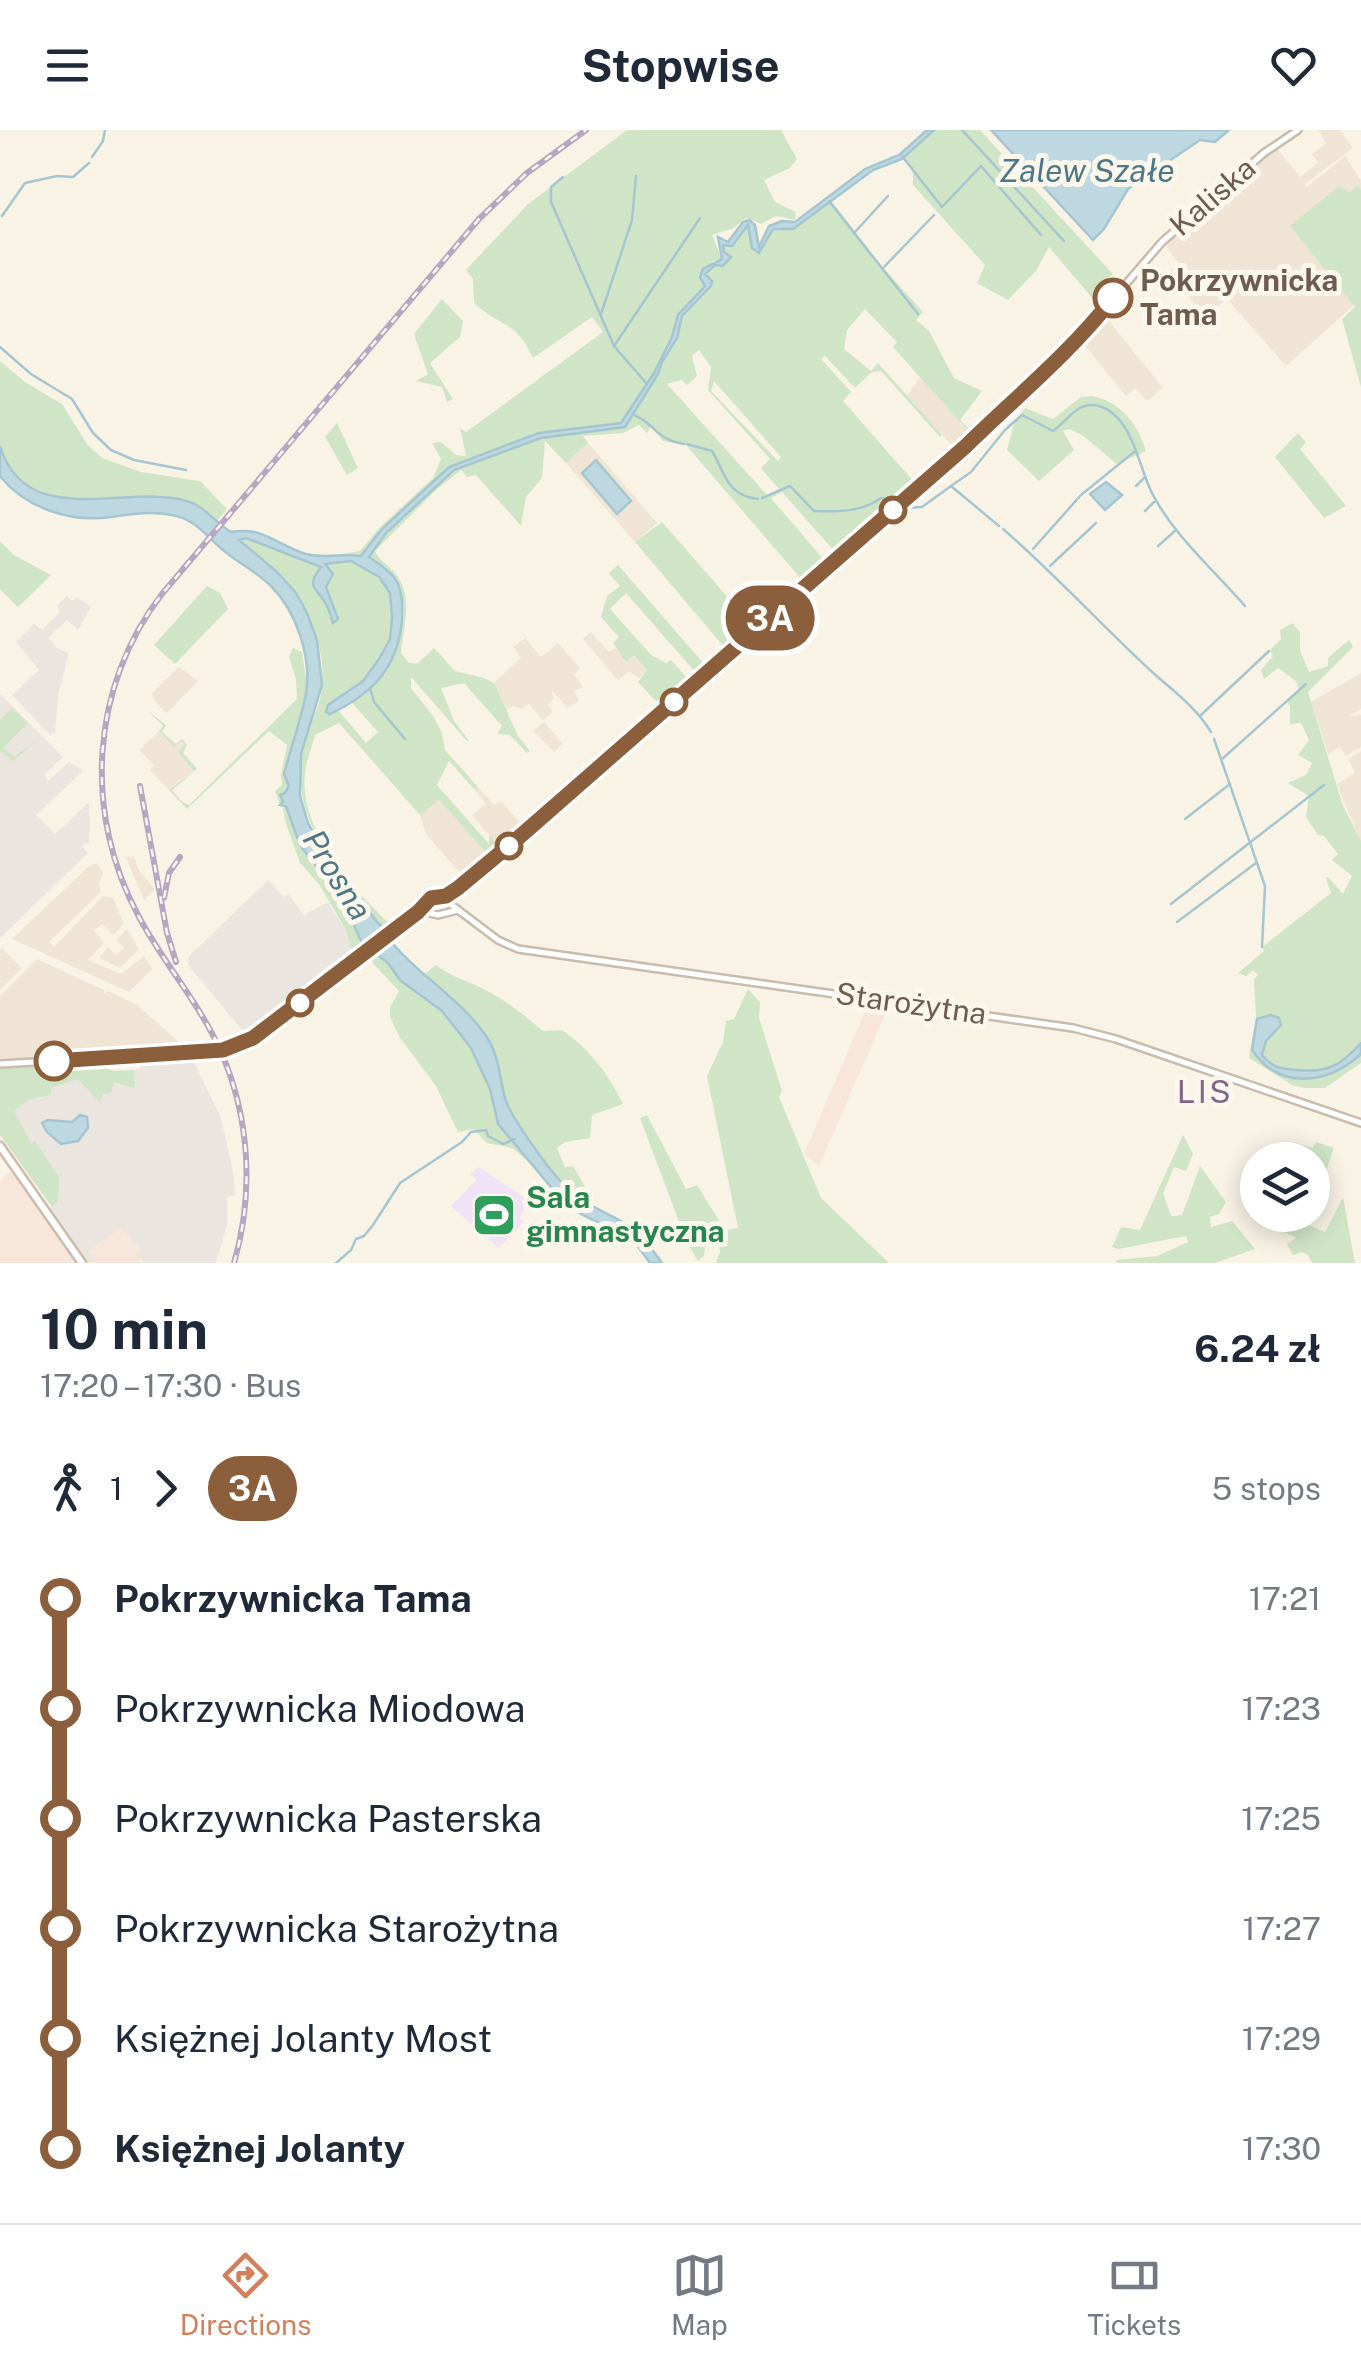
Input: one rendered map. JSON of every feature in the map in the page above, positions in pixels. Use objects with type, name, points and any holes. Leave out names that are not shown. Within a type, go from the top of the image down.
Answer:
[{"type":"main road","points":[[0,1146],[82,1263]]},
{"type":"street","name":"Kaliska","points":[[444,900],[966,446],[1070,349],[1162,242],[1264,153],[1298,130]]},
{"type":"street","points":[[418,912],[438,915],[445,910],[458,910],[453,900],[457,891]]},
{"type":"street","points":[[0,1064],[237,1047],[434,897],[444,900],[445,910]]},
{"type":"street","name":"Starożytna","points":[[444,900],[498,940],[518,949],[1085,1030],[1361,1123]]},
{"type":"street","points":[[428,903],[430,912]]},
{"type":"shaded area","points":[[1318,130],[1340,130],[1353,148],[1305,184],[1307,187],[1345,156],[1361,180],[1361,299],[1286,366],[1227,299],[1205,317],[1169,271],[1178,263],[1165,244],[1277,148],[1300,177],[1318,162],[1312,154],[1326,143]]},
{"type":"shaded area","points":[[1105,316],[1163,388],[1147,401],[1136,388],[1126,396],[1082,342]]},
{"type":"shaded area","points":[[920,377],[971,434],[955,449],[907,396]]},
{"type":"shaded area","points":[[588,443],[657,523],[635,542],[566,463]]},
{"type":"shaded area","points":[[67,596],[72,601],[77,597],[91,607],[78,630],[67,620],[48,638],[58,649],[69,653],[58,695],[55,733],[50,735],[12,695],[39,670],[16,642],[34,624],[42,630],[60,612],[57,606]]},
{"type":"shaded area","points":[[591,632],[609,652],[615,648],[626,661],[634,654],[648,670],[639,678],[629,671],[618,680],[583,639]]},
{"type":"shaded area","points":[[525,638],[541,657],[558,643],[580,668],[574,675],[583,687],[574,691],[579,701],[568,708],[551,690],[554,698],[548,705],[553,712],[543,720],[529,704],[506,711],[494,683],[521,657],[513,647]]},
{"type":"shaded area","points":[[179,667],[198,681],[167,713],[152,693]]},
{"type":"shaded area","points":[[1361,673],[1361,709],[1349,716],[1361,715],[1361,747],[1346,756],[1340,747],[1328,754],[1311,702]]},
{"type":"shaded area","points":[[0,694],[63,757],[44,775],[48,781],[69,762],[83,771],[36,815],[55,834],[89,802],[90,828],[89,845],[86,842],[82,846],[88,853],[0,938]]},
{"type":"shaded area","points":[[544,722],[563,744],[554,752],[533,731]]},
{"type":"shaded area","points":[[159,731],[174,747],[182,740],[186,744],[178,752],[194,770],[169,790],[150,770],[154,765],[139,750]]},
{"type":"shaded area","points":[[1361,751],[1360,841],[1337,784],[1355,773],[1348,759]]},
{"type":"shaded area","points":[[478,787],[494,805],[501,801],[524,827],[499,847],[472,815],[486,804],[475,790]]},
{"type":"shaded area","points":[[438,799],[489,856],[472,871],[459,872],[426,834],[420,815]]},
{"type":"shaded area","points":[[134,856],[138,869],[155,890],[144,900],[126,858]]},
{"type":"shaded area","points":[[97,863],[103,873],[101,892],[49,942],[54,947],[103,896],[113,898],[124,924],[113,935],[102,924],[94,931],[104,943],[88,960],[121,974],[144,956],[152,969],[129,992],[12,939],[89,866]]},
{"type":"shaded area","points":[[268,880],[284,897],[288,894],[304,915],[328,902],[346,931],[353,954],[247,1036],[188,965],[189,956]]},
{"type":"shaded area","points":[[127,929],[139,949],[120,968],[99,958],[108,947],[116,955],[124,948],[116,940]]},
{"type":"shaded area","points":[[0,950],[22,968],[0,990]]},
{"type":"shaded area","points":[[37,959],[104,990],[104,994],[108,991],[137,1005],[180,1043],[172,1050],[0,1059],[0,996]]},
{"type":"shaded area","points":[[870,1000],[890,1003],[819,1166],[804,1154]]},
{"type":"shaded area","points":[[192,1058],[221,1118],[234,1177],[235,1195],[227,1197],[227,1225],[216,1263],[144,1263],[136,1255],[141,1251],[121,1227],[89,1252],[95,1260],[88,1263],[50,1208],[58,1202],[53,1167],[36,1142],[31,1144],[13,1111],[70,1079],[79,1079],[103,1094],[114,1082],[135,1087],[134,1070],[140,1069],[140,1060]]},
{"type":"shaded area","points":[[479,1167],[528,1200],[520,1218],[524,1221],[499,1248],[451,1206],[476,1180],[470,1174]]},
{"type":"shaded area","points":[[11,1171],[78,1263],[0,1263],[0,1181]]},
{"type":"shaded area","points":[[121,1226],[141,1252],[140,1261],[144,1263],[90,1263],[95,1259],[89,1253]]},
{"type":"green space","points":[[627,130],[781,130],[797,159],[790,168],[764,180],[775,202],[796,212],[795,220],[776,216],[761,224],[746,218],[734,228],[712,235],[722,259],[713,261],[701,280],[705,286],[678,315],[654,373],[621,423],[539,433],[449,467],[381,530],[361,556],[342,554],[360,551],[380,527],[433,478],[441,459],[432,443],[441,442],[456,455],[466,456],[460,428],[466,432],[603,332],[592,317],[533,358],[520,336],[474,303],[473,279],[466,270],[528,204]]},
{"type":"green space","points":[[934,130],[980,130],[1113,274],[1094,289],[1098,305],[1049,247],[1036,271],[1008,300],[977,283],[985,265],[913,185],[913,173],[905,157]]},
{"type":"green space","points":[[1339,186],[1349,192],[1358,186],[1361,190],[1361,387],[1342,319],[1355,307],[1290,226]]},
{"type":"green space","points":[[831,200],[923,312],[916,320],[929,331],[954,378],[982,391],[960,420],[975,430],[971,434],[893,347],[897,342],[865,309],[847,330],[844,349],[871,371],[878,363],[942,435],[881,371],[872,372],[855,388],[825,356],[821,359],[851,392],[843,401],[915,483],[834,551],[782,492],[771,498],[824,560],[802,580],[686,445],[663,441],[651,427],[647,433],[639,425],[623,433],[583,436],[588,443],[566,463],[545,441],[542,478],[526,497],[521,526],[476,475],[467,477],[461,470],[436,490],[375,551],[396,574],[405,593],[406,613],[401,653],[408,662],[417,664],[434,648],[455,671],[494,683],[518,736],[530,751],[527,753],[510,735],[497,734],[502,726],[464,683],[441,688],[454,721],[469,741],[466,740],[411,677],[411,688],[433,716],[445,750],[478,787],[475,790],[449,761],[437,785],[489,844],[489,835],[499,847],[489,856],[439,800],[420,815],[339,723],[315,735],[305,774],[310,815],[343,874],[388,922],[382,927],[324,850],[303,799],[301,750],[322,687],[322,663],[311,621],[288,586],[239,541],[246,538],[321,567],[312,583],[328,608],[329,617],[335,614],[325,587],[332,572],[325,564],[347,560],[363,565],[388,587],[392,633],[379,659],[363,681],[328,705],[330,714],[338,710],[366,743],[378,732],[352,703],[366,692],[390,661],[403,624],[404,606],[399,588],[386,569],[369,557],[375,544],[454,470],[536,439],[625,427],[677,338],[682,316],[710,279],[705,274],[715,265],[723,266],[731,257],[724,252],[723,245],[736,243],[748,225],[752,248],[759,252],[773,229],[793,229]],"holes":[[[699,350],[711,367],[708,390],[770,459],[761,468],[779,489],[767,495],[667,384],[682,380],[687,385],[697,376],[692,356]],[[714,381],[781,457],[778,461],[711,391]]]},
{"type":"green space","points":[[442,299],[463,321],[460,337],[430,363],[453,399],[447,402],[442,387],[416,381],[428,374],[414,334]]},
{"type":"green space","points":[[0,361],[25,382],[62,404],[87,444],[102,458],[141,472],[200,481],[227,509],[216,522],[197,509],[168,500],[75,499],[42,492],[27,484],[5,462],[0,446]]},
{"type":"green space","points":[[1092,396],[1112,403],[1127,416],[1146,451],[1117,464],[1069,429],[1063,431],[1074,450],[1039,481],[1007,450],[1014,424],[1025,408],[1053,419],[1081,397]]},
{"type":"green space","points":[[337,423],[358,468],[347,475],[325,437]]},
{"type":"green space","points":[[1298,433],[1306,442],[1300,449],[1346,506],[1324,518],[1275,457]]},
{"type":"green space","points":[[662,522],[751,624],[725,648],[635,542]]},
{"type":"green space","points":[[0,541],[14,555],[51,575],[18,607],[0,589]]},
{"type":"green space","points":[[618,565],[705,665],[696,673],[626,593],[610,609],[651,655],[666,663],[671,660],[689,680],[664,702],[655,700],[638,682],[647,670],[634,655],[626,662],[613,643],[619,637],[601,617],[607,596],[620,586],[609,573]]},
{"type":"green space","points":[[207,586],[220,593],[228,609],[175,664],[154,645]]},
{"type":"green space","points":[[1293,623],[1300,633],[1300,651],[1309,672],[1328,666],[1328,658],[1349,640],[1353,647],[1308,692],[1343,806],[1361,841],[1361,1063],[1325,1088],[1292,1085],[1249,1058],[1256,1017],[1254,979],[1258,975],[1253,970],[1246,976],[1238,973],[1264,951],[1262,947],[1331,893],[1326,878],[1343,894],[1352,876],[1332,860],[1338,854],[1306,817],[1309,796],[1288,783],[1306,775],[1312,763],[1298,755],[1309,740],[1301,723],[1290,724],[1290,706],[1286,701],[1299,690],[1296,681],[1278,668],[1264,679],[1261,670],[1273,656],[1270,650],[1281,639],[1280,630]]},
{"type":"green space","points":[[293,648],[302,652],[307,686],[285,774],[289,786],[286,793],[280,794],[283,802],[280,805],[275,791],[282,785],[287,745],[269,731],[187,809],[169,790],[194,771],[178,752],[185,744],[182,741],[174,747],[159,731],[163,726],[147,710],[166,725],[162,732],[176,744],[182,739],[187,745],[183,753],[197,769],[172,790],[189,805],[297,699],[289,657]]},
{"type":"green space","points":[[12,708],[28,723],[3,748],[14,757],[37,740],[13,761],[0,751],[0,720]]},
{"type":"green space","points":[[286,805],[310,862],[346,907],[365,946],[353,956],[346,930],[319,884],[300,863],[285,821]]},
{"type":"green space","points":[[373,954],[442,1011],[471,1048],[490,1089],[498,1124],[528,1157],[525,1159],[512,1148],[487,1143],[473,1129],[458,1132],[436,1086],[400,1038],[390,1017],[390,1007],[399,991],[368,958]]},
{"type":"green space","points":[[436,965],[501,999],[543,1031],[562,1030],[589,1054],[611,1083],[623,1104],[592,1115],[590,1138],[565,1142],[557,1148],[565,1167],[573,1166],[591,1197],[592,1208],[559,1181],[516,1120],[505,1099],[496,1053],[454,999],[423,975]]},
{"type":"green space","points":[[748,989],[760,1002],[759,1018],[782,1091],[779,1097],[821,1198],[889,1263],[716,1263],[719,1244],[713,1241],[705,1247],[704,1256],[698,1261],[687,1243],[640,1118],[647,1115],[686,1189],[697,1185],[725,1230],[738,1228],[707,1076],[723,1042],[726,1021],[734,1019]]},
{"type":"green space","points":[[96,1060],[114,1071],[134,1070],[135,1088],[114,1082],[111,1093],[103,1094],[100,1102],[78,1079],[51,1088],[51,1095],[29,1100],[14,1111],[31,1143],[35,1141],[59,1177],[58,1202],[52,1207],[0,1135],[0,1066]]},
{"type":"green space","points":[[1183,1135],[1193,1154],[1186,1171],[1174,1167],[1163,1193],[1171,1216],[1182,1215],[1200,1166],[1226,1202],[1219,1214],[1210,1217],[1211,1227],[1232,1221],[1255,1249],[1215,1263],[1116,1263],[1157,1256],[1188,1242],[1186,1236],[1112,1247],[1121,1227],[1140,1230]]},
{"type":"green space","points":[[1343,1197],[1355,1263],[1312,1263],[1302,1252],[1293,1255],[1287,1244],[1296,1238],[1284,1232],[1330,1232],[1330,1222]]},
{"type":"water","name":"Prosna","points":[[927,130],[934,130],[902,159],[873,170],[793,229],[773,229],[759,253],[752,248],[748,225],[732,246],[723,245],[724,252],[731,257],[723,266],[715,265],[705,274],[712,281],[711,286],[682,316],[677,338],[625,427],[541,438],[454,470],[386,533],[369,557],[391,573],[399,586],[399,638],[380,678],[345,706],[330,714],[326,712],[328,705],[363,681],[390,639],[390,593],[379,577],[351,561],[325,564],[333,574],[326,587],[338,619],[333,623],[325,601],[313,585],[321,567],[246,538],[239,540],[296,593],[317,640],[322,685],[301,754],[300,796],[308,823],[322,848],[392,937],[394,945],[465,1011],[486,1036],[510,1109],[549,1167],[577,1196],[637,1232],[662,1263],[650,1263],[634,1241],[581,1214],[556,1193],[498,1124],[490,1089],[471,1048],[442,1011],[400,980],[388,963],[362,943],[346,907],[300,845],[286,806],[280,805],[280,795],[289,786],[284,774],[306,693],[307,665],[295,621],[280,596],[196,525],[181,517],[149,513],[80,518],[36,505],[0,476],[0,446],[13,472],[32,488],[55,496],[163,497],[187,501],[231,532],[261,534],[313,555],[361,556],[381,530],[449,467],[539,433],[621,423],[654,373],[678,315],[705,286],[700,277],[703,269],[722,259],[718,237],[728,242],[749,220],[755,225],[759,247],[769,226],[795,222],[865,169],[899,155]]},
{"type":"water","name":"Zalew Szałe","points":[[991,130],[1229,130],[1215,142],[1200,140],[1128,189],[1093,240]]},
{"type":"water","points":[[596,460],[631,501],[617,514],[582,473]]},
{"type":"water","points":[[1106,482],[1122,495],[1105,510],[1090,494]]},
{"type":"water","points":[[1271,1015],[1279,1018],[1281,1025],[1266,1041],[1262,1055],[1278,1067],[1325,1069],[1340,1062],[1361,1043],[1361,1054],[1319,1077],[1304,1079],[1276,1072],[1252,1050],[1257,1019]]},
{"type":"water","points":[[80,1115],[87,1117],[88,1128],[78,1141],[61,1144],[42,1123],[72,1122]]},
{"type":"waterway","points":[[92,157],[105,130]]},
{"type":"waterway","points":[[962,130],[1064,241]]},
{"type":"waterway","points":[[902,156],[942,207],[981,166],[1041,235]]},
{"type":"waterway","points":[[2,216],[25,183],[73,177],[89,163]]},
{"type":"waterway","points":[[601,314],[632,220],[636,176]]},
{"type":"waterway","points":[[563,177],[551,187],[551,202],[614,346],[647,384]]},
{"type":"waterway","points":[[855,232],[888,196]]},
{"type":"waterway","points":[[829,201],[918,314]]},
{"type":"waterway","points":[[883,268],[934,215]]},
{"type":"waterway","points":[[614,346],[700,218]]},
{"type":"waterway","points":[[0,347],[31,374],[72,399],[93,433],[111,450],[134,460],[186,470]]},
{"type":"waterway","points":[[951,486],[971,472],[1022,415],[1053,431],[1079,409],[1099,406],[1110,411],[1127,430],[1151,491],[1170,522],[1245,606]]},
{"type":"waterway","points":[[632,414],[667,439],[684,444]]},
{"type":"waterway","points":[[687,444],[712,451],[733,488],[758,499]]},
{"type":"waterway","points":[[1033,549],[1081,495],[1134,452]]},
{"type":"waterway","points":[[1136,486],[1145,477]]},
{"type":"waterway","points":[[762,498],[790,486],[814,511],[858,509],[881,498],[892,501]]},
{"type":"waterway","points":[[891,520],[905,508],[922,507],[951,486],[999,526]]},
{"type":"waterway","points":[[1145,511],[1154,502]]},
{"type":"waterway","points":[[1050,566],[1096,523]]},
{"type":"waterway","points":[[871,538],[884,527]]},
{"type":"waterway","points":[[1003,529],[1191,707],[1211,732]]},
{"type":"waterway","points":[[1158,546],[1176,530]]},
{"type":"waterway","points":[[850,557],[867,541]]},
{"type":"waterway","points":[[803,597],[843,562]]},
{"type":"waterway","points":[[789,610],[797,603]]},
{"type":"waterway","points":[[753,641],[785,613]]},
{"type":"waterway","points":[[707,682],[750,644]]},
{"type":"waterway","points":[[1201,715],[1269,651]]},
{"type":"waterway","points":[[1222,759],[1306,684]]},
{"type":"waterway","points":[[680,705],[702,686]]},
{"type":"waterway","points":[[370,688],[374,702],[405,739]]},
{"type":"waterway","points":[[667,717],[675,710]]},
{"type":"waterway","points":[[657,726],[664,720]]},
{"type":"waterway","points":[[645,736],[649,733]]},
{"type":"waterway","points":[[1214,739],[1265,886],[1262,947]]},
{"type":"waterway","points":[[627,752],[639,741]]},
{"type":"waterway","points":[[603,773],[622,756]]},
{"type":"waterway","points":[[1185,819],[1230,784]]},
{"type":"waterway","points":[[1171,904],[1324,785]]},
{"type":"waterway","points":[[1177,922],[1256,863]]},
{"type":"waterway","points":[[336,1263],[373,1225],[400,1183],[471,1132],[486,1130],[488,1136],[503,1144],[515,1139]]},
{"type":"railway","points":[[234,1263],[244,1211],[246,1157],[231,1079],[204,1019],[139,917],[109,836],[103,752],[108,710],[120,669],[138,630],[162,594],[479,219],[527,173],[586,130]]},
{"type":"railway","points":[[140,786],[167,933],[176,962]]},
{"type":"railway","points":[[164,898],[169,873],[180,857]]},
{"type":"bus line","name":"3A","points":[[54,1061],[223,1050],[253,1038],[431,898],[441,898],[458,888],[517,839],[966,446],[1010,400],[1070,349],[1113,298]]},
{"type":"place","name":"Pokrzywnicka Tama","points":[[1113,298]]},
{"type":"place","name":"Sala gimnastyczna","points":[[494,1215]]},
{"type":"district","name":"LIS","points":[[1205,1092]]}]
